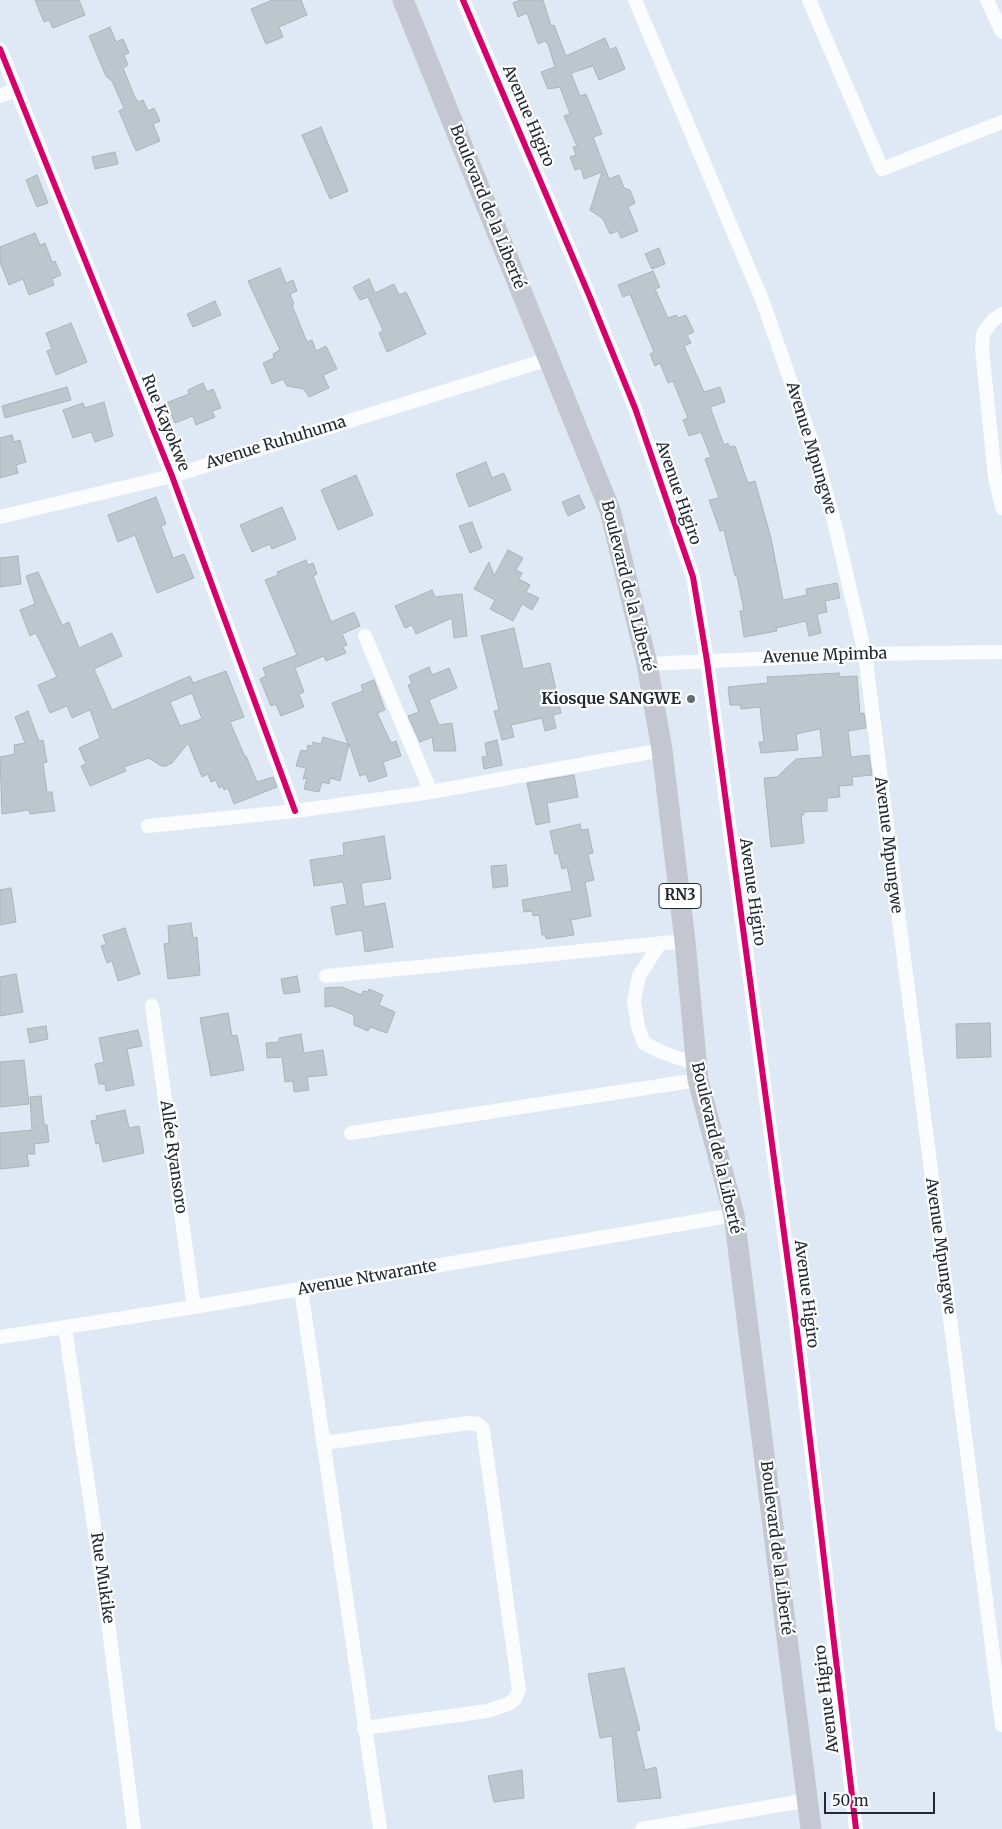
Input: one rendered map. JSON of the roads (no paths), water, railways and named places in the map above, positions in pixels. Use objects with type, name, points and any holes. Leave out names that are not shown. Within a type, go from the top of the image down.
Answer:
[{"type":"highway","name":"Boulevard de la Liberté","points":[[403,0],[610,510],[647,664],[662,750],[685,941],[697,1072],[734,1215],[811,1829]]},
{"type":"street","name":"Avenue Higiro","points":[[463,0],[590,295],[635,408],[693,577],[707,661],[795,1312],[856,1829]]},
{"type":"street","name":"Avenue Mpungwe","points":[[635,0],[763,302],[816,457],[835,525],[865,654],[1002,1725]]},
{"type":"street","points":[[809,0],[882,169],[1002,122]]},
{"type":"street","points":[[987,0],[1002,32]]},
{"type":"street","name":"Rue Kayokwe","points":[[0,49],[172,476],[295,811]]},
{"type":"street","points":[[0,96],[17,89]]},
{"type":"street","points":[[1002,314],[993,320],[983,334],[982,349],[996,477],[1002,508]]},
{"type":"street","name":"Avenue Ruhuhuma","points":[[0,517],[172,476],[549,359]]},
{"type":"street","points":[[366,636],[431,792]]},
{"type":"street","name":"Avenue Mpimba","points":[[647,664],[865,654],[1002,652]]},
{"type":"street","points":[[148,826],[295,811],[431,792],[662,750]]},
{"type":"street","points":[[326,976],[685,941]]},
{"type":"street","points":[[660,943],[639,976],[634,1000],[638,1027],[644,1043],[697,1072]]},
{"type":"street","name":"Allée Ryansoro","points":[[152,1006],[194,1307]]},
{"type":"street","points":[[351,1133],[697,1072]]},
{"type":"street","name":"Avenue Ntwarante","points":[[0,1338],[734,1215]]},
{"type":"street","points":[[301,1289],[380,1829]]},
{"type":"street","name":"Rue Mukike","points":[[66,1327],[108,1622],[134,1829]]},
{"type":"street","points":[[323,1443],[468,1423],[478,1424],[483,1429],[519,1690],[515,1698],[508,1704],[487,1711],[364,1728]]},
{"type":"street","points":[[642,1829],[808,1800]]},
{"type":"place","name":"Kiosque SANGWE","points":[[691,699]]}]
